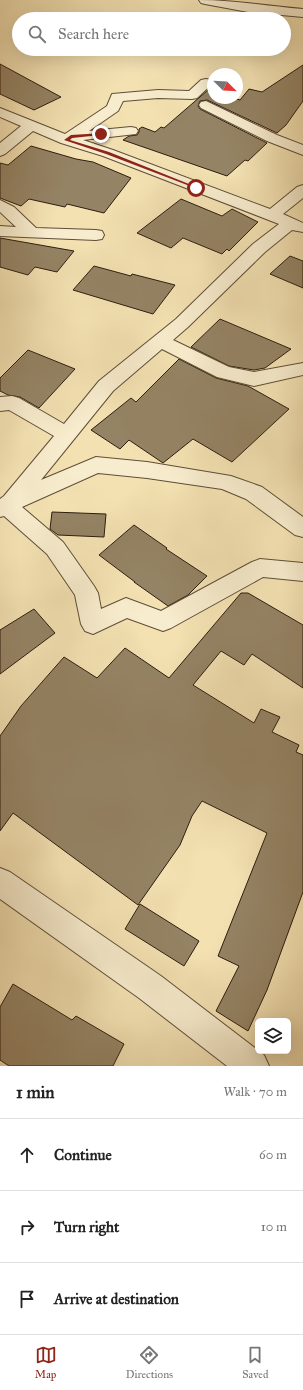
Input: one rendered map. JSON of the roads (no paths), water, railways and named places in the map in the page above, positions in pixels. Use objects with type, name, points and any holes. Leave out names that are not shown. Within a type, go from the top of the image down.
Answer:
[{"type":"street","points":[[206,0],[248,8],[303,13]]},
{"type":"street","points":[[69,138],[113,108],[117,97],[158,94],[192,95],[206,83]]},
{"type":"street","points":[[206,105],[272,138],[303,150]]},
{"type":"street","points":[[0,112],[272,215],[296,226]]},
{"type":"street","points":[[0,151],[31,125]]},
{"type":"street","points":[[69,138],[131,131]]},
{"type":"street","points":[[272,215],[303,190]]},
{"type":"street","points":[[0,206],[8,210],[31,233]]},
{"type":"street","points":[[6,505],[106,386],[182,323],[259,248],[296,226]]},
{"type":"street","points":[[0,231],[96,235]]},
{"type":"street","points":[[160,341],[224,372],[254,379],[303,369]]},
{"type":"street","points":[[0,404],[12,403],[67,434]]},
{"type":"street","points":[[6,505],[96,465],[110,466],[224,482],[254,493],[303,529]]},
{"type":"street","points":[[6,505],[55,548],[86,593],[93,624],[126,608],[164,621],[260,568],[303,572]]},
{"type":"street","points":[[0,882],[150,987],[253,1066]]}]
